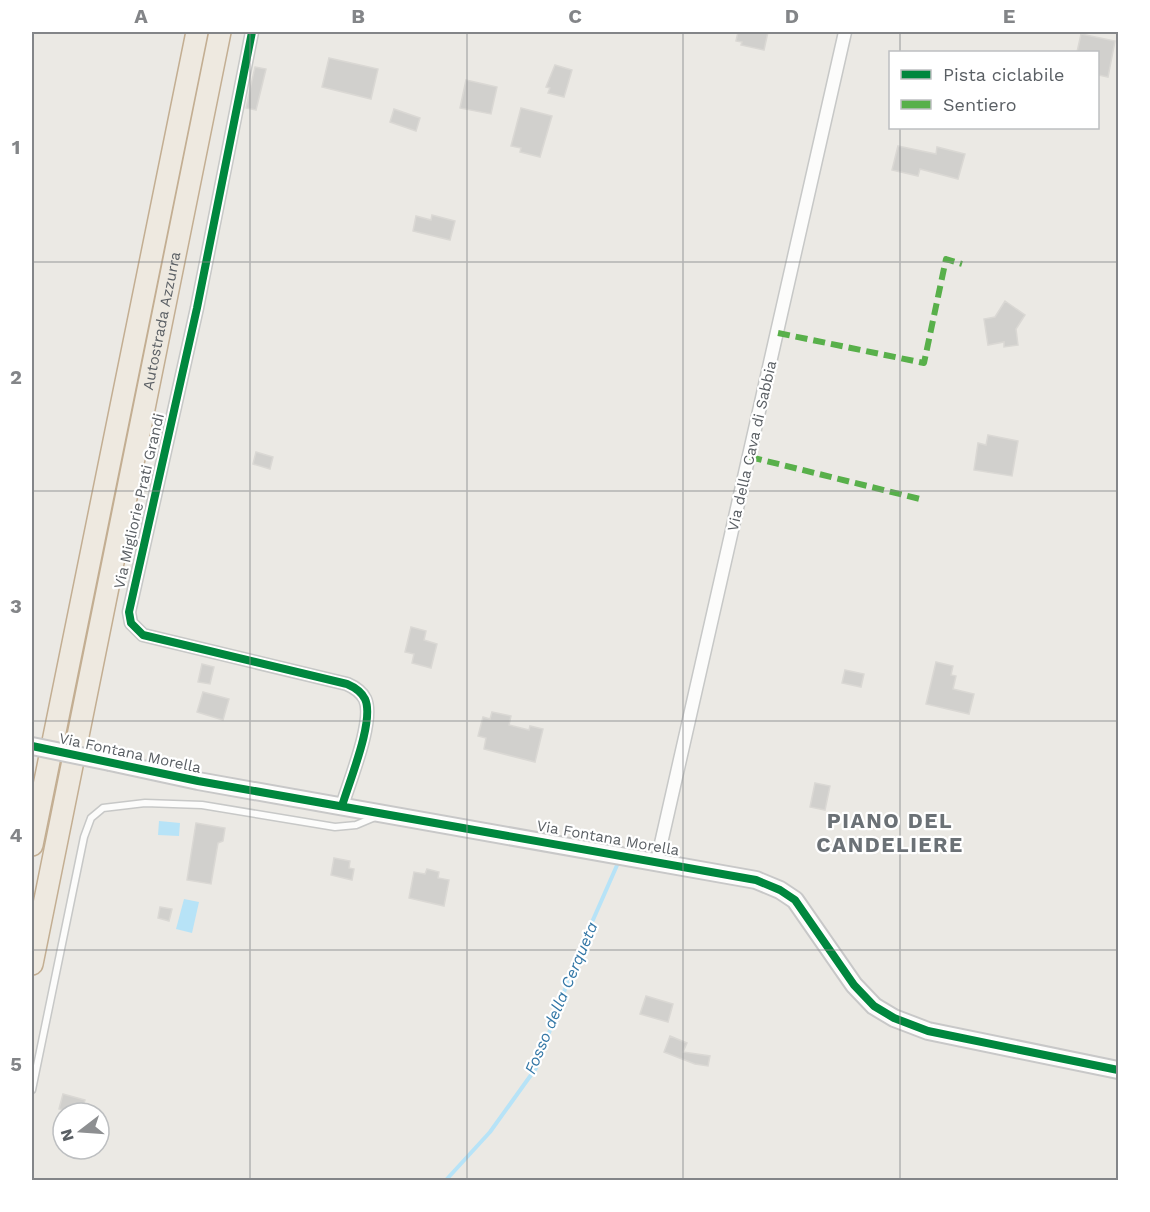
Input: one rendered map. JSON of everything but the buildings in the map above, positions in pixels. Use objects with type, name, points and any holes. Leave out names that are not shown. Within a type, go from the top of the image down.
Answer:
[{"type":"highway","name":"Autostrada Azzurra","points":[[32,845],[197,32]]},
{"type":"highway","name":"Autostrada Azzurra","points":[[32,964],[220,32]]},
{"type":"street","name":"Via Migliorie Prati Grandi","points":[[252,32],[197,308],[129,612],[131,623],[143,635],[347,684],[357,689],[365,699],[367,719],[342,806]]},
{"type":"street","name":"Via della Cava di Sabbia","points":[[657,861],[845,32]]},
{"type":"street","name":"Via Fontana Morella","points":[[32,746],[198,782],[743,877],[789,895],[801,907],[858,991],[874,1006],[901,1021],[928,1031],[1119,1070]]},
{"type":"lane","points":[[32,1090],[84,837],[88,824],[99,811],[116,805],[177,803],[342,827],[362,823],[384,813]]},
{"type":"water","points":[[159,821],[180,823],[179,836],[158,835]]},
{"type":"water","points":[[184,899],[199,902],[192,933],[176,929]]},
{"type":"waterway","name":"Fosso della Cerqueta","points":[[446,1180],[490,1132],[536,1068],[578,954],[618,863]]},
{"type":"marked path","points":[[778,333],[924,363],[946,259],[962,264]]},
{"type":"marked path","points":[[750,457],[920,499]]},
{"type":"cycle path","points":[[252,32],[197,308],[129,612],[131,623],[143,635],[347,684],[355,688],[365,699],[367,721],[342,806]]},
{"type":"cycle path","points":[[32,746],[198,781],[756,880],[780,890],[795,900],[854,985],[874,1006],[894,1018],[928,1031],[1118,1070]]},
{"type":"district","name":"PIANO DEL CANDELIERE","points":[[890,832]]}]
